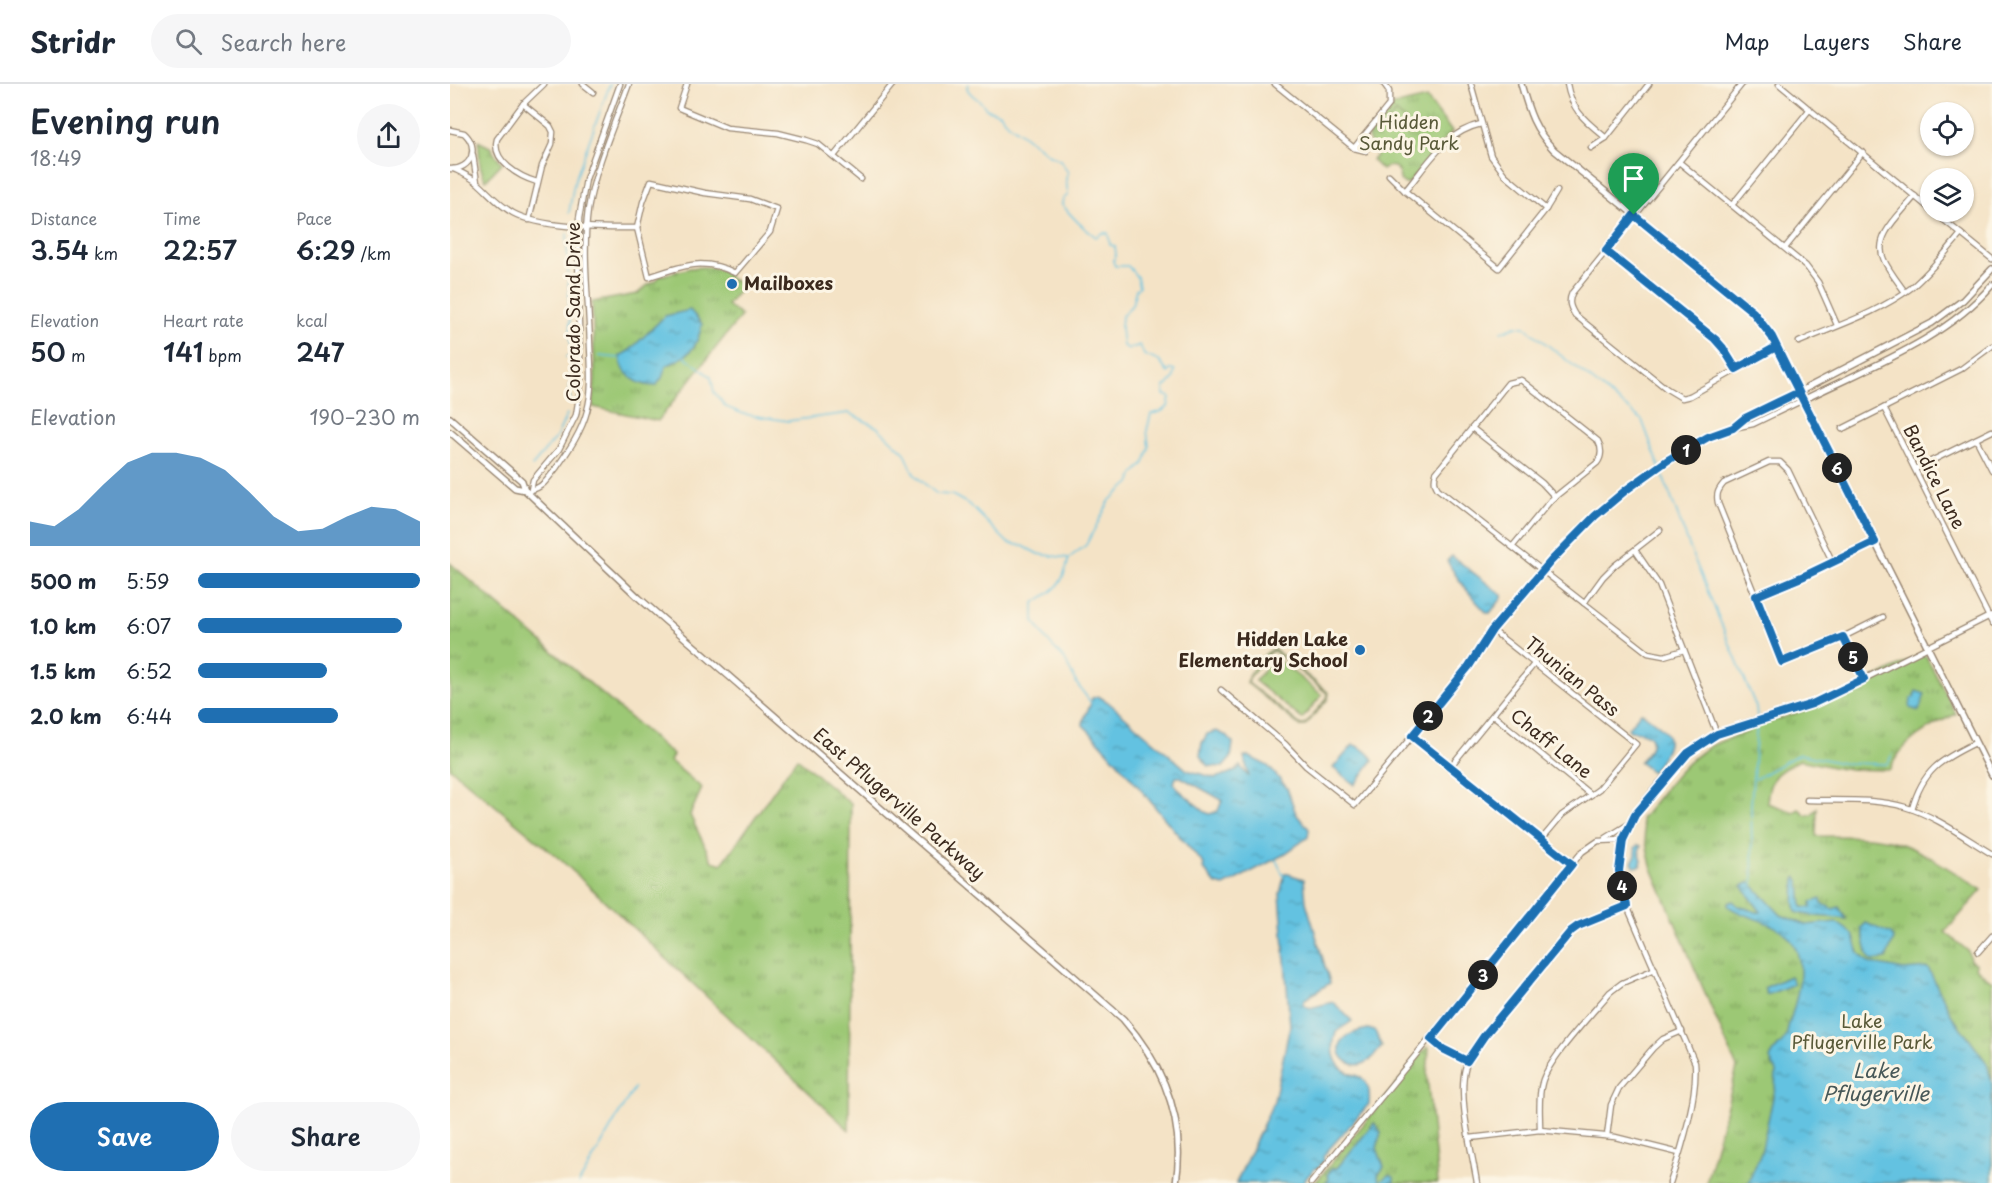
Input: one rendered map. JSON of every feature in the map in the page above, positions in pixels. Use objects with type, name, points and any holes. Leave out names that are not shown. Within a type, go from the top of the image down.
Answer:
[{"type":"street","points":[[537,182],[517,174],[497,154],[495,146],[497,139],[523,104],[543,84]]},
{"type":"street","points":[[583,84],[593,92]]},
{"type":"street","name":"Colorado Sand Drive","points":[[528,491],[533,480],[559,449],[570,430],[579,399],[581,384],[579,225],[586,179],[620,84]]},
{"type":"street","name":"Colorado Sand Drive","points":[[528,491],[541,487],[566,455],[581,428],[587,411],[591,392],[591,369],[586,226],[598,169],[629,84]]},
{"type":"street","points":[[687,84],[679,108],[727,128],[778,134],[818,144],[861,179]]},
{"type":"street","points":[[834,156],[893,84]]},
{"type":"street","points":[[1275,84],[1354,148],[1366,151]]},
{"type":"street","points":[[1354,148],[1389,105],[1389,91],[1384,84]]},
{"type":"street","points":[[1471,84],[1491,156],[1497,166],[1546,209]]},
{"type":"street","points":[[1521,84],[1534,124],[1540,136],[1554,150],[1748,308],[1763,324],[1992,775]]},
{"type":"street","points":[[1567,84],[1575,109],[1606,138]]},
{"type":"street","points":[[1591,148],[1606,138],[1649,84]]},
{"type":"street","points":[[1742,84],[1572,293],[1569,300],[1570,309],[1682,398],[1690,396],[1776,347]]},
{"type":"street","points":[[1779,84],[1920,200]]},
{"type":"street","points":[[523,104],[550,126],[553,132],[552,144],[537,182],[529,220]]},
{"type":"street","points":[[1732,205],[1810,109]]},
{"type":"street","points":[[1406,191],[1446,141],[1467,127],[1481,123]]},
{"type":"street","points":[[451,129],[464,132],[472,142],[477,182]]},
{"type":"street","points":[[1785,248],[1863,152]]},
{"type":"street","points":[[452,169],[466,165],[473,155]]},
{"type":"street","points":[[1679,162],[1806,266],[1815,277],[1837,325]]},
{"type":"street","points":[[452,169],[477,182],[494,201],[529,220],[552,224],[637,228]]},
{"type":"street","points":[[1389,175],[1499,268],[1546,209],[1557,191]]},
{"type":"street","points":[[651,181],[705,193],[750,199],[777,209],[770,232],[735,273],[722,266],[697,263],[649,277],[637,228],[651,181]]},
{"type":"street","points":[[1905,292],[1883,260],[1881,246],[1885,234],[1915,196]]},
{"type":"street","points":[[1946,222],[1992,259]]},
{"type":"street","points":[[1799,342],[1881,306],[1905,292],[1928,272],[1961,234]]},
{"type":"street","points":[[1606,251],[1715,339],[1736,369]]},
{"type":"street","points":[[1733,428],[1745,418],[1932,323],[1963,300],[1992,269]]},
{"type":"street","points":[[1221,690],[1285,744],[1306,766],[1355,805],[1469,666],[1492,630],[1543,570],[1581,529],[1640,480],[1668,460],[1708,437],[1753,424],[1941,330],[1970,308],[1992,285]]},
{"type":"street","points":[[1842,429],[1961,369],[1992,346]]},
{"type":"street","points":[[1512,546],[1539,512],[1600,460],[1601,450],[1598,441],[1517,379],[1508,383],[1436,473],[1434,481],[1436,486],[1584,603],[1648,653],[1664,656],[1684,650]]},
{"type":"street","name":"Bandice Lane","points":[[1884,408],[1992,622]]},
{"type":"street","name":"East Pflugerville Parkway","points":[[450,418],[522,481],[528,491],[639,598],[1124,1019],[1151,1054],[1171,1100],[1178,1146],[1176,1183]]},
{"type":"street","points":[[1472,428],[1542,483],[1555,497]]},
{"type":"street","points":[[1915,469],[1992,431]]},
{"type":"street","name":"East Pflugerville Parkway","points":[[450,432],[515,488],[528,491]]},
{"type":"street","points":[[1976,439],[1992,471]]},
{"type":"street","points":[[1833,563],[1788,470],[1780,462],[1769,462],[1724,483],[1719,489],[1718,503],[1782,662],[1843,637],[1883,617]]},
{"type":"street","points":[[1584,603],[1603,577],[1660,530]]},
{"type":"street","points":[[1756,596],[1875,542]]},
{"type":"street","points":[[1635,550],[1659,585],[1717,734]]},
{"type":"street","points":[[1670,1183],[1696,1082],[1695,1063],[1627,906],[1619,871],[1623,840],[1631,823],[1679,762],[1696,746],[1717,734],[1812,704],[1990,616]]},
{"type":"street","name":"Thunian Pass","points":[[1492,630],[1636,744],[1599,789],[1591,795]]},
{"type":"street","points":[[1843,637],[1864,679]]},
{"type":"street","points":[[1450,766],[1535,663]]},
{"type":"street","name":"Chaff Lane","points":[[1493,715],[1591,795]]},
{"type":"street","points":[[1412,736],[1572,864]]},
{"type":"street","points":[[1912,809],[1923,780],[1934,766],[1949,755],[1975,743]]},
{"type":"street","points":[[1541,840],[1562,815],[1591,795]]},
{"type":"street","points":[[1807,800],[1878,802],[1912,809],[1992,854]]},
{"type":"street","points":[[1311,1183],[1582,852],[1631,823]]},
{"type":"street","points":[[1598,842],[1623,840]]},
{"type":"street","points":[[1477,1183],[1464,1096],[1467,1061],[1484,1036],[1571,931],[1627,906]]},
{"type":"street","points":[[1978,952],[1992,936]]},
{"type":"street","points":[[1540,1130],[1540,1092],[1550,1065],[1610,992],[1622,983],[1655,969]]},
{"type":"street","points":[[1607,1136],[1611,1105],[1619,1088],[1653,1048],[1663,1039],[1682,1031]]},
{"type":"street","points":[[1431,1039],[1443,1049],[1467,1061]]},
{"type":"street","points":[[1470,1138],[1540,1130],[1607,1136],[1679,1153]]},
{"type":"green space","name":"Hidden Sandy Park","points":[[1427,98],[1452,132],[1436,148],[1409,183],[1405,184],[1400,180],[1395,167],[1388,166],[1382,170],[1372,160],[1377,150],[1368,137],[1393,106]]},
{"type":"green space","points":[[1396,112],[1406,121],[1394,136],[1383,127]]},
{"type":"green space","points":[[478,141],[492,148],[502,163],[486,180],[480,165]]},
{"type":"green space","points":[[690,268],[718,269],[737,281],[740,289],[727,305],[741,316],[658,421],[593,407],[595,377],[592,302],[637,294],[660,276]]},
{"type":"green space","points":[[450,563],[673,755],[670,761],[702,788],[690,815],[712,861],[722,864],[797,758],[851,804],[849,1130],[562,861],[450,768]]},
{"type":"green space","points":[[1274,649],[1329,693],[1328,699],[1305,726],[1300,726],[1247,683],[1248,679],[1253,669],[1270,651]],"holes":[[[1274,651],[1328,694],[1305,725],[1301,725],[1248,683],[1249,678],[1270,652]]]},
{"type":"green space","name":"Lake Pflugerville Park","points":[[1920,655],[1926,656],[1956,714],[1926,730],[1908,743],[1890,770],[1842,769],[1800,760],[1780,771],[1772,780],[1767,803],[1794,812],[1799,809],[1806,815],[1812,814],[1817,808],[1816,836],[1867,837],[1896,842],[1929,857],[1982,890],[1945,932],[1968,951],[1970,960],[1976,964],[1975,968],[1992,981],[1992,1183],[1706,1183],[1737,1068],[1651,866],[1641,819],[1681,770],[1709,747],[1748,732],[1748,729],[1827,703]]},
{"type":"green space","points":[[1274,657],[1322,695],[1302,719],[1255,681]]},
{"type":"green space","points":[[1427,1047],[1429,1048],[1427,1075],[1438,1183],[1315,1183]]},
{"type":"water","points":[[690,310],[702,324],[698,340],[691,351],[666,366],[656,386],[637,382],[627,374],[620,356],[630,350],[665,316]]},
{"type":"water","points":[[1452,556],[1502,595],[1490,613],[1487,613],[1475,601],[1456,576],[1447,561]]},
{"type":"water","points":[[1916,691],[1925,694],[1919,711],[1910,708],[1911,698],[1914,697]]},
{"type":"water","points":[[1098,696],[1108,702],[1187,770],[1215,778],[1236,771],[1240,766],[1249,777],[1244,757],[1248,756],[1268,766],[1287,788],[1296,814],[1309,829],[1308,837],[1283,855],[1224,886],[1216,884],[1203,868],[1204,864],[1115,759],[1083,725],[1092,698]],"holes":[[[1176,777],[1181,777],[1222,800],[1218,811],[1210,814],[1205,812],[1177,788],[1174,783]]]},
{"type":"water","points":[[1641,712],[1660,726],[1668,738],[1665,752],[1652,772],[1639,762],[1649,750],[1650,737],[1630,731],[1628,728]]},
{"type":"water","points":[[1216,731],[1227,736],[1233,743],[1231,758],[1223,767],[1208,766],[1200,756],[1202,743],[1207,734]]},
{"type":"water","points":[[1353,745],[1370,755],[1373,760],[1355,785],[1333,768]]},
{"type":"water","points":[[1638,845],[1641,846],[1639,851],[1642,860],[1640,866],[1635,867],[1632,862],[1636,855],[1635,848]]},
{"type":"water","points":[[1285,873],[1304,879],[1306,902],[1330,983],[1305,999],[1303,1004],[1310,1008],[1333,1002],[1352,1021],[1336,1032],[1334,1056],[1343,1070],[1365,1080],[1369,1090],[1369,1104],[1323,1156],[1324,1161],[1302,1183],[1236,1183],[1274,1101],[1290,1026],[1280,894]]},
{"type":"water","points":[[1797,877],[1800,882],[1802,907],[1811,908],[1811,902],[1821,899],[1822,904],[1834,909],[1839,907],[1846,919],[1796,912],[1794,900]]},
{"type":"water","name":"Lake Pflugerville","points":[[1750,882],[1781,915],[1806,925],[1836,922],[1853,934],[1859,953],[1869,963],[1904,970],[1928,968],[1952,1016],[1987,1063],[1992,1084],[1992,1183],[1748,1183],[1761,1153],[1775,1088],[1776,1072],[1770,1059],[1786,1037],[1800,976],[1797,952],[1792,941],[1783,932],[1728,906],[1728,903],[1733,901],[1738,906],[1761,912],[1742,886]]},
{"type":"water","points":[[1866,923],[1891,934],[1894,939],[1886,959],[1872,961],[1868,956],[1861,928]]},
{"type":"water","points":[[1790,976],[1794,984],[1767,995],[1764,988]]},
{"type":"water","points":[[1368,1029],[1375,1031],[1382,1047],[1368,1062],[1357,1065],[1350,1063],[1340,1053],[1340,1046],[1344,1039],[1353,1033]]},
{"type":"water","points":[[1374,1123],[1381,1132],[1377,1148],[1384,1167],[1378,1175],[1379,1182],[1389,1175],[1394,1177],[1394,1183],[1325,1183],[1332,1168],[1337,1168]]},
{"type":"waterway","points":[[569,213],[574,183],[610,84]]},
{"type":"waterway","points":[[968,84],[967,88],[971,94],[986,109],[1001,114],[1004,120],[1048,154],[1060,160],[1068,172],[1066,178],[1068,195],[1063,199],[1062,204],[1096,237],[1102,233],[1108,233],[1110,245],[1115,246],[1116,255],[1113,261],[1115,266],[1128,266],[1137,277],[1139,287],[1136,289],[1132,305],[1122,316],[1123,346],[1129,349],[1140,345],[1144,355],[1159,361],[1168,373],[1171,369],[1175,370],[1174,378],[1167,386],[1164,386],[1164,395],[1170,397],[1168,407],[1151,414],[1147,430],[1149,448],[1144,463],[1134,474],[1130,483],[1110,500],[1086,545],[1069,558],[1058,585],[1034,603],[1034,621],[1046,639],[1065,660],[1077,684],[1092,704]]},
{"type":"waterway","points":[[567,234],[570,400]]},
{"type":"waterway","points":[[1501,332],[1516,326],[1525,327],[1642,420],[1693,556],[1756,707],[1757,717]]},
{"type":"waterway","points":[[566,357],[575,356]]},
{"type":"waterway","points":[[599,356],[619,358]]},
{"type":"waterway","points":[[684,356],[711,377],[714,392],[726,407],[744,414],[788,421],[849,413],[877,427],[905,453],[914,474],[927,486],[937,494],[952,495],[970,505],[1008,543],[1023,546],[1038,554],[1068,558]]},
{"type":"waterway","points":[[532,466],[556,438],[567,414]]},
{"type":"waterway","points":[[1753,885],[1751,806],[1757,722]]},
{"type":"waterway","points":[[1755,779],[1799,754],[1842,763],[1888,764],[1892,754]]},
{"type":"waterway","points":[[1276,860],[1284,877]]},
{"type":"waterway","points":[[579,1183],[634,1088]]},
{"type":"place","name":"Mailboxes","points":[[732,284]]},
{"type":"place","name":"Hidden Lake Elementary School","points":[[1360,650]]},
{"type":"route","points":[[1634,215],[1606,251],[1715,339],[1736,369],[1776,347],[1875,542],[1756,596],[1782,662],[1843,637],[1864,679],[1812,704],[1726,730],[1705,740],[1688,753],[1635,815],[1623,840],[1619,871],[1627,906],[1571,931],[1475,1047],[1467,1061],[1443,1049],[1431,1039],[1572,864],[1412,736],[1469,666],[1492,630],[1568,542],[1595,516],[1668,460],[1708,437],[1733,428],[1745,418],[1799,392],[1772,337],[1753,312],[1634,215]]}]
